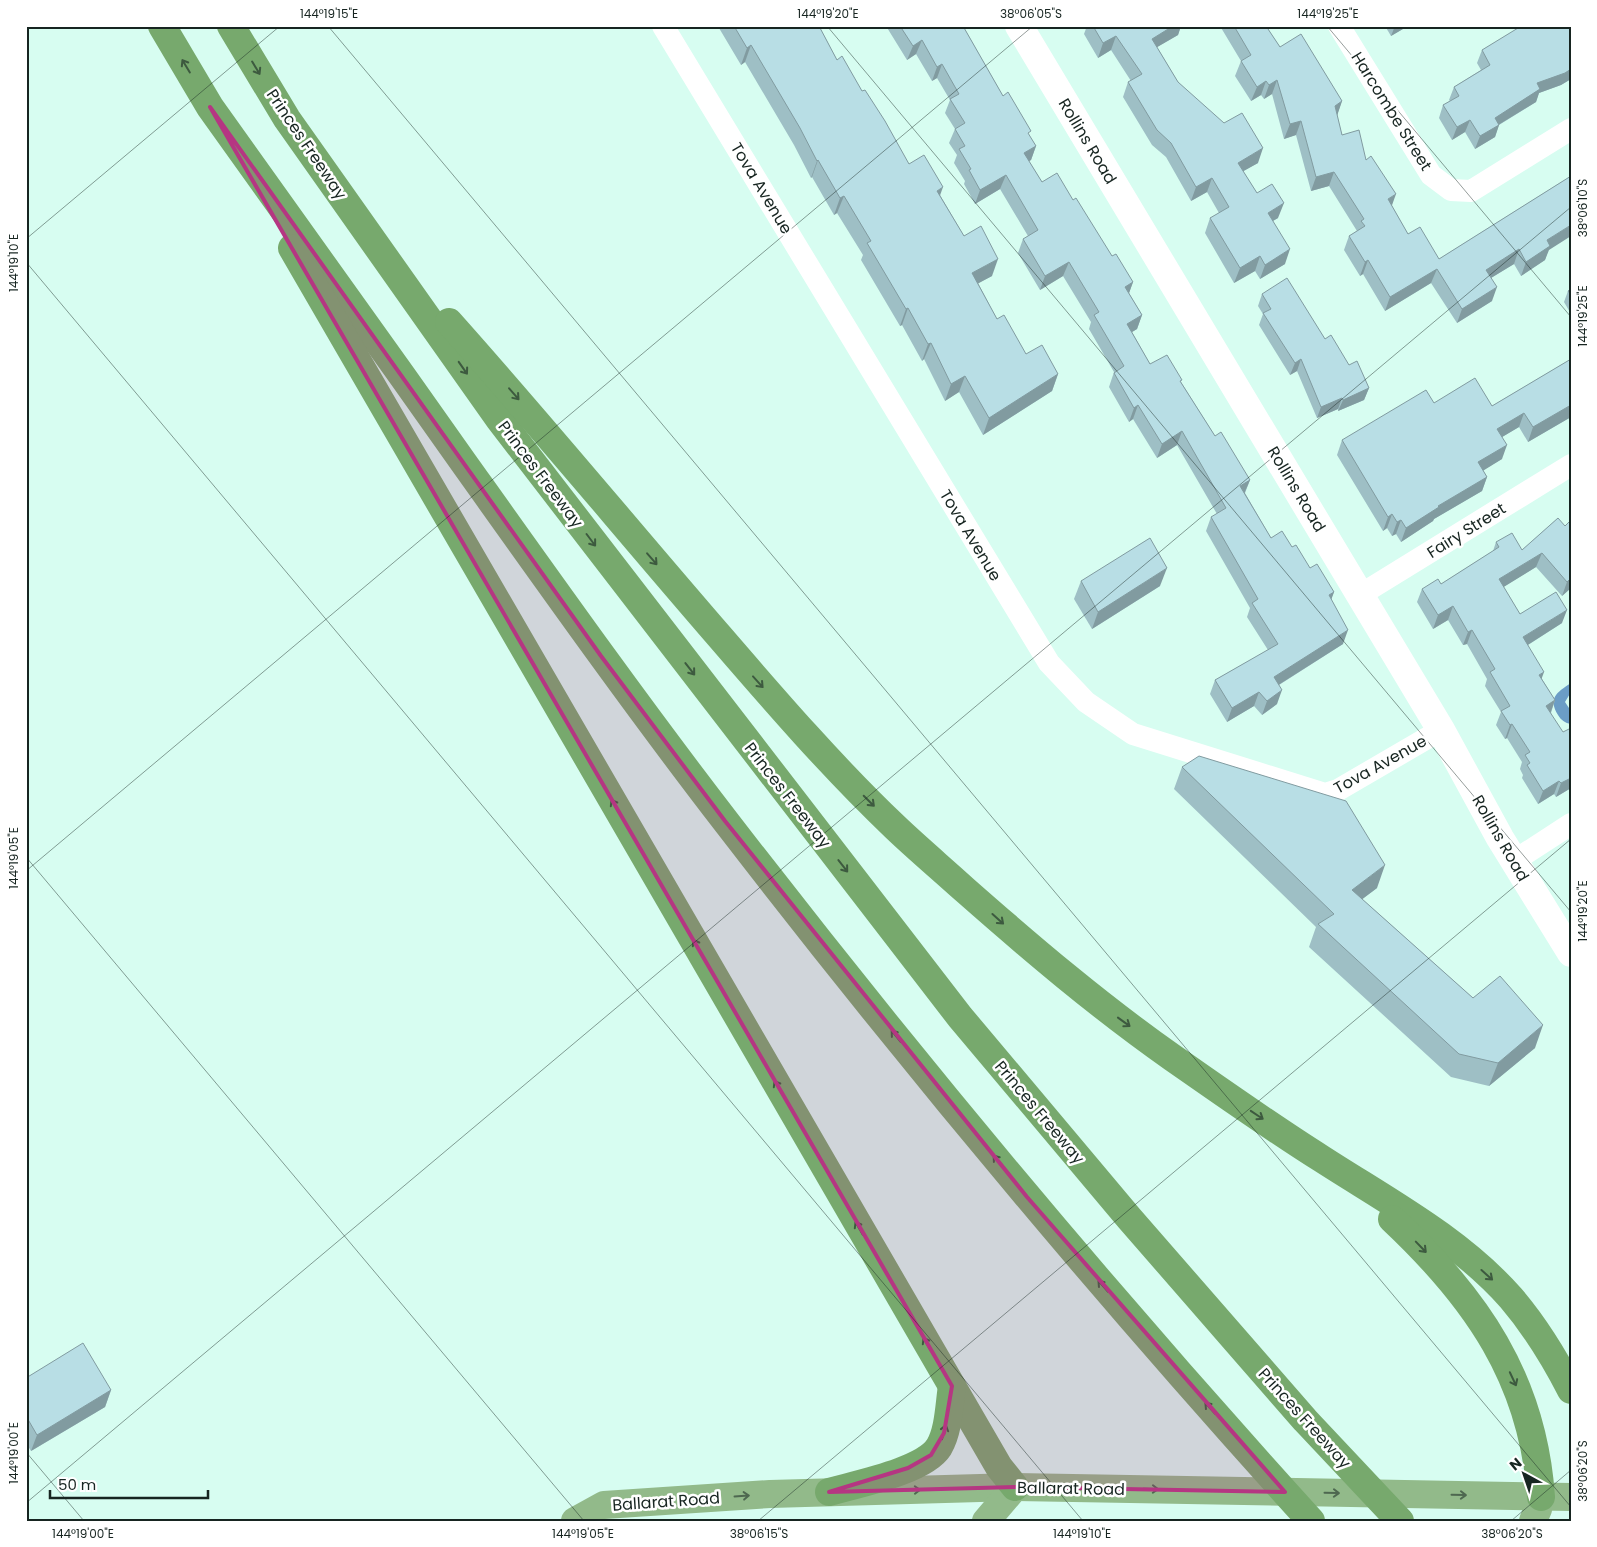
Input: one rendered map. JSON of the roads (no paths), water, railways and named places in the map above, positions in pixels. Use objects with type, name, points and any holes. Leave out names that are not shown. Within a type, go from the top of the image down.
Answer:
[{"type":"highway","points":[[162,26],[999,1467],[1015,1487],[986,1521]]},
{"type":"highway","name":"Princes Freeway","points":[[231,26],[287,119],[505,427],[960,1017],[1128,1218],[1299,1413],[1400,1521]]},
{"type":"highway","points":[[210,107],[601,656],[725,821],[838,965],[1027,1197],[1160,1353],[1311,1521]]},
{"type":"highway","points":[[364,228],[517,397],[611,512],[759,682],[824,755],[896,828],[1030,948],[1103,1008],[1318,1157],[1434,1231],[1492,1279],[1528,1320],[1555,1359],[1571,1390]]},
{"type":"highway","points":[[1318,1157],[1384,1212],[1421,1247],[1479,1316],[1518,1388],[1531,1428],[1538,1467],[1537,1509]]},
{"type":"highway","points":[[829,1492],[908,1468],[931,1455],[939,1446],[944,1433],[952,1386]]},
{"type":"highway","name":"Ballarat Road","points":[[575,1521],[604,1505],[770,1494],[1015,1487],[1410,1494],[1537,1509],[1571,1497]]},
{"type":"street","name":"Tova Avenue","points":[[664,26],[1049,664],[1086,702],[1133,734],[1326,794],[1338,790],[1441,730]]},
{"type":"street","name":"Rollins Road","points":[[1019,26],[1441,730],[1514,861],[1571,953]]},
{"type":"street","name":"Harcombe Street","points":[[1339,26],[1431,175],[1451,190],[1471,191],[1571,129]]},
{"type":"street","name":"Fairy Street","points":[[1360,595],[1571,465]]},
{"type":"street","points":[[1514,861],[1571,824]]},
{"type":"water","points":[[1571,683],[1571,692],[1565,702],[1571,711],[1571,724],[1560,718],[1555,709],[1554,700],[1561,690]]}]
